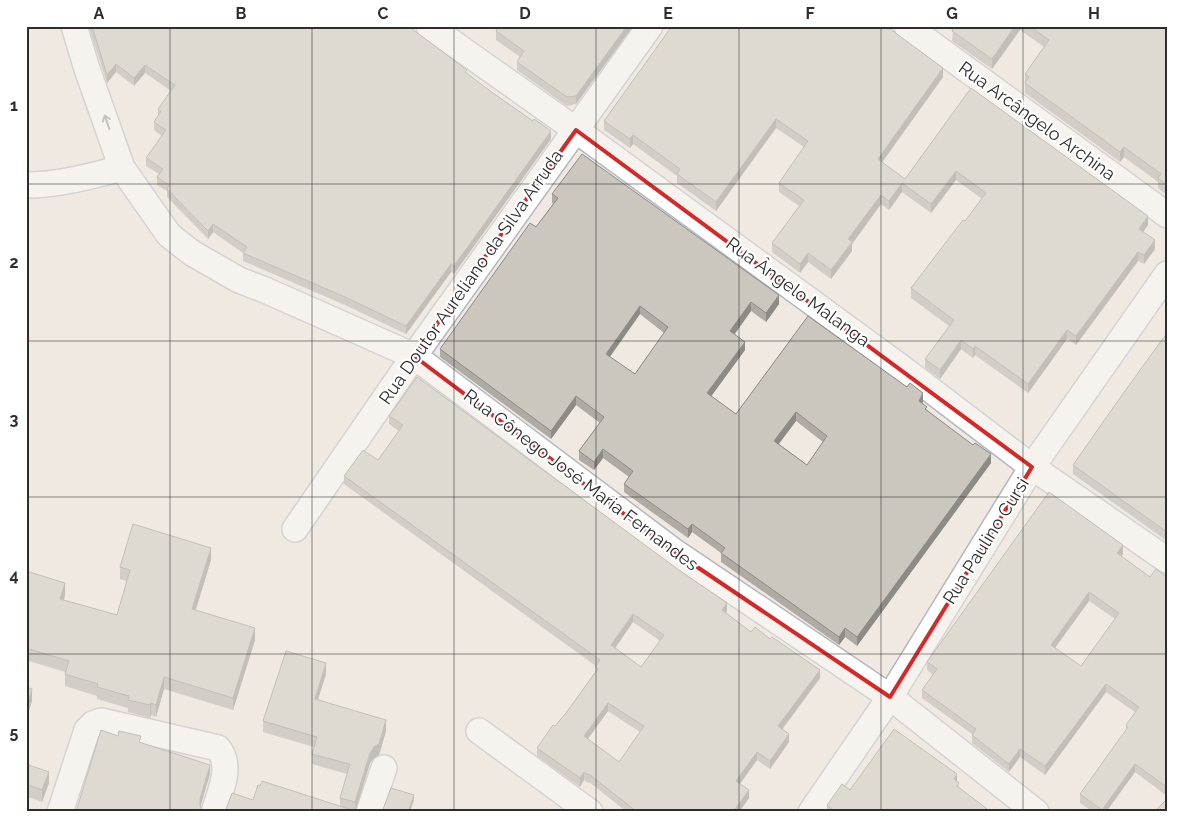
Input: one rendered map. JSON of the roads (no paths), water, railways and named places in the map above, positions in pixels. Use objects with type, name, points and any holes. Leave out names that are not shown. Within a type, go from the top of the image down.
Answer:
[{"type":"street","name":"Rua Cônego José Maria Fernandes","points":[[74,26],[122,168],[169,234],[192,253],[239,280],[414,356],[672,550],[890,697],[1036,812]]},
{"type":"street","name":"Rua Ângelo Malanga","points":[[429,26],[576,130],[902,368],[1032,468],[1167,560]]},
{"type":"street","name":"Rua Doutor Aureliano da Silva Arruda","points":[[295,529],[414,356],[650,26]]},
{"type":"street","name":"Rua Arcângelo Archina","points":[[907,26],[1167,215]]},
{"type":"street","points":[[26,185],[40,185],[122,168]]},
{"type":"street","name":"Rua Paulino Cursi","points":[[811,812],[890,697],[1032,468],[1167,274]]},
{"type":"street","points":[[60,812],[86,730],[92,724],[101,721],[218,748],[223,755],[226,772],[214,812]]},
{"type":"street","points":[[479,730],[590,812]]},
{"type":"street","points":[[370,812],[384,768]]}]
